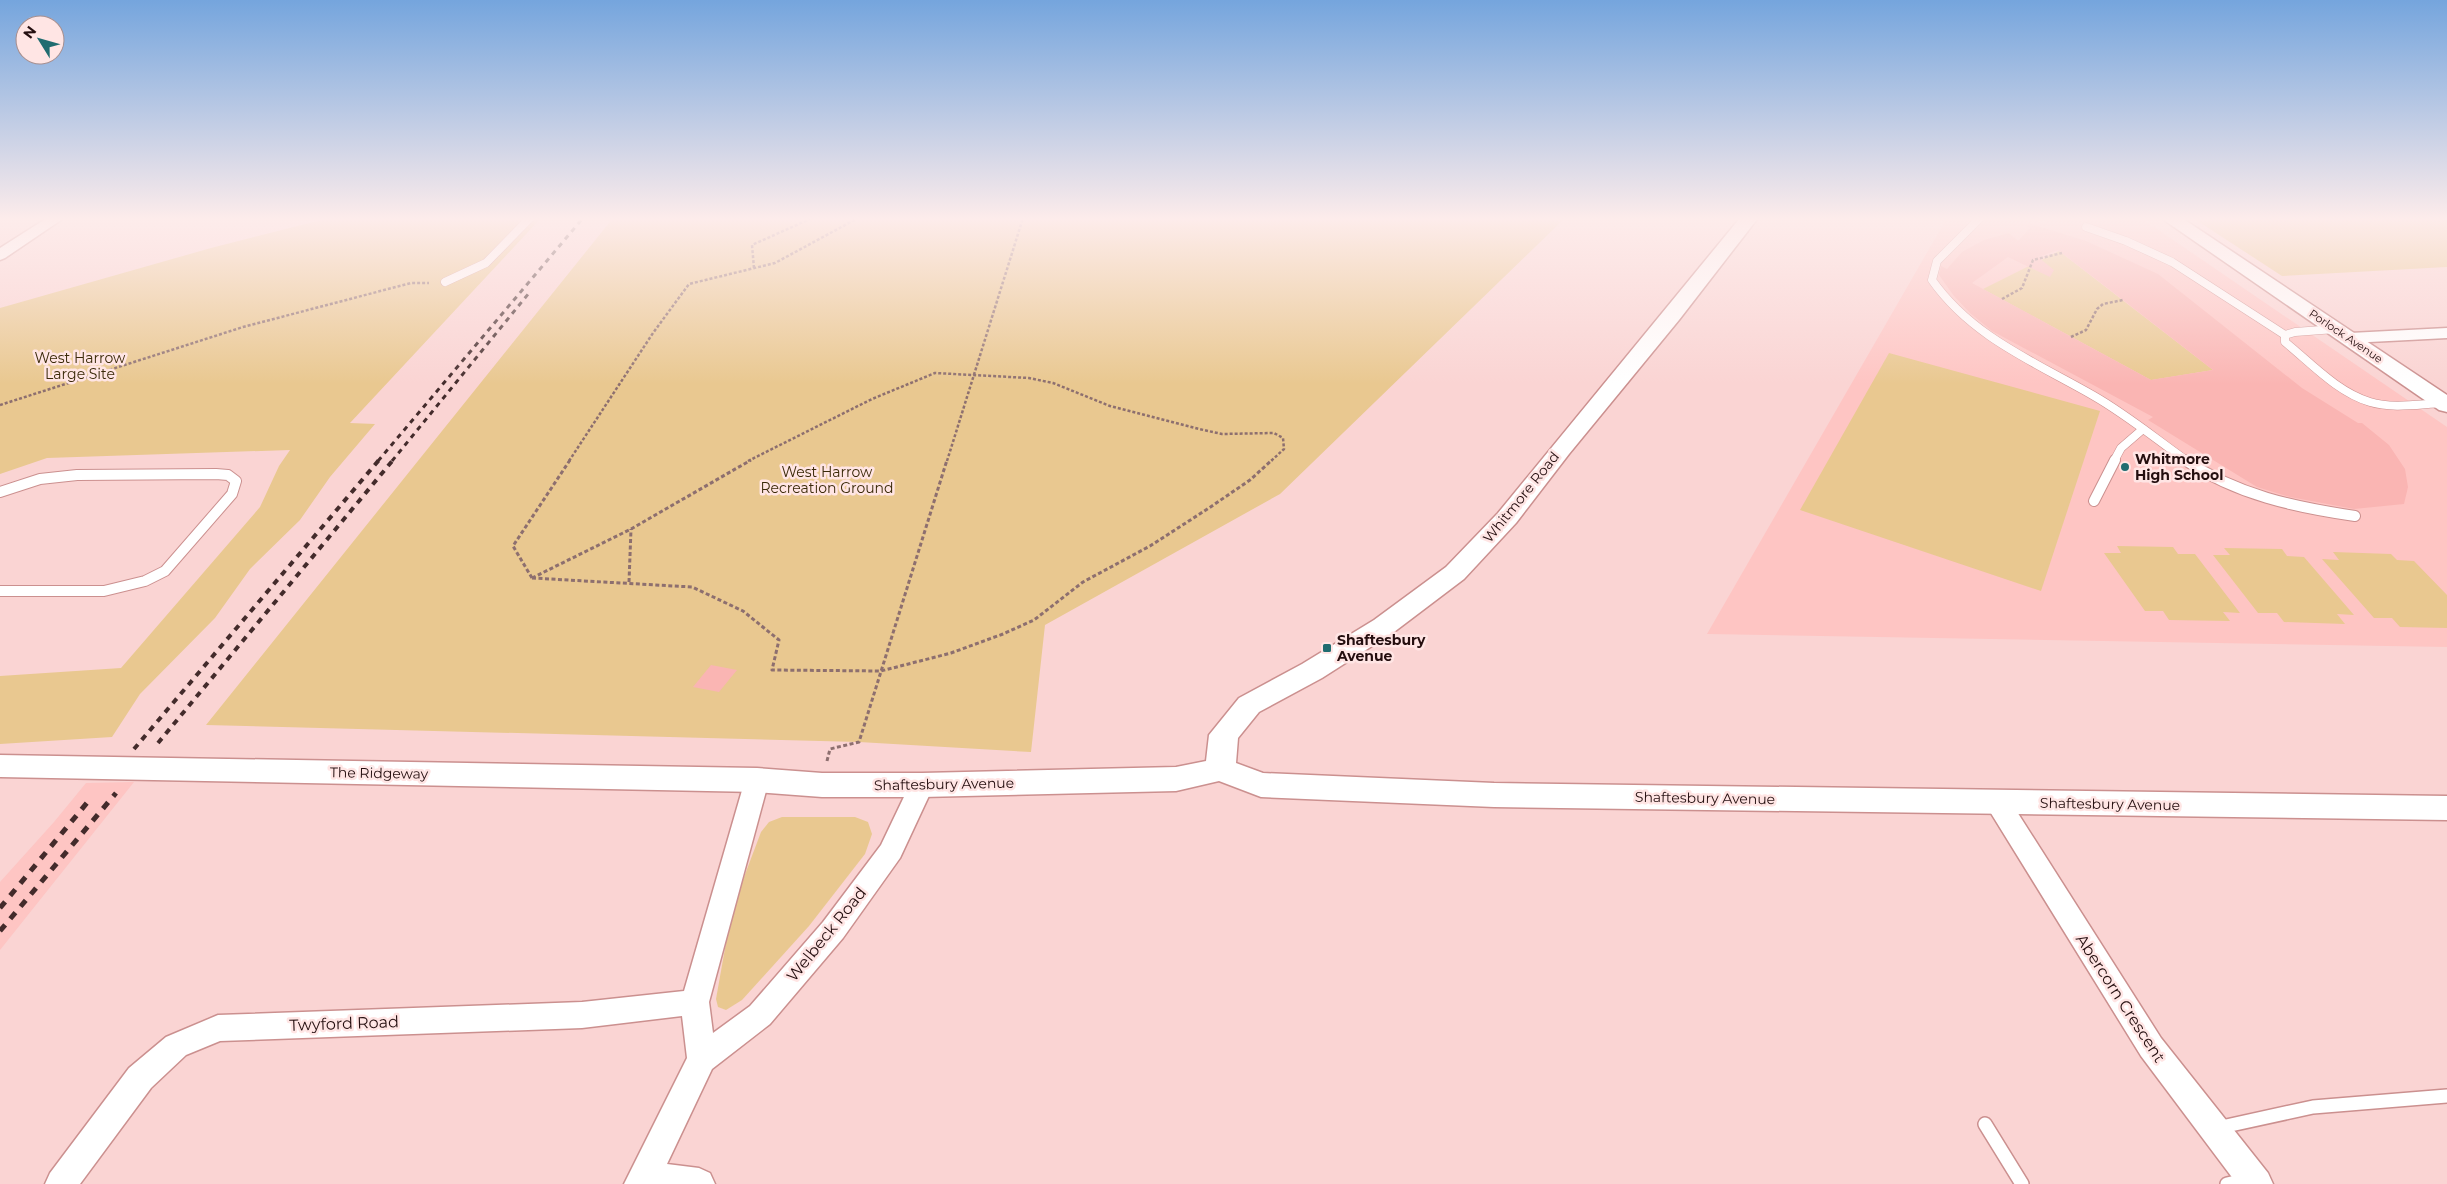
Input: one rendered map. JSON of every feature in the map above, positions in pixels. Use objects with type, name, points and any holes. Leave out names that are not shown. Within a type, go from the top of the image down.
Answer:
[{"type":"street","name":"Whitmore Road","points":[[1220,769],[1224,735],[1249,705],[1312,671],[1384,626],[1461,566],[1507,518],[1561,448],[1706,273]]},
{"type":"street","name":"Porlock Avenue","points":[[2253,273],[2445,404]]},
{"type":"street","points":[[2343,333],[2447,333]]},
{"type":"street","name":"The Ridgeway","points":[[0,766],[757,780]]},
{"type":"street","name":"Shaftesbury Avenue","points":[[757,780],[822,785],[1176,780],[1220,769],[1260,785],[1494,795],[2447,808]]},
{"type":"street","points":[[702,1059],[695,1002],[757,780]]},
{"type":"street","name":"Welbeck Road","points":[[642,1180],[702,1059],[760,1015],[833,930],[890,851],[922,785]]},
{"type":"street","name":"Abercorn Crescent","points":[[1998,803],[2151,1047],[2214,1128],[2246,1182]]},
{"type":"street","name":"Twyford Road","points":[[61,1184],[140,1078],[176,1046],[218,1028],[582,1016],[695,1002]]},
{"type":"street","points":[[642,1180],[698,1184]]},
{"type":"lane","points":[[445,282],[464,273]]},
{"type":"lane","points":[[1934,273],[1932,280],[1940,294],[1981,330],[2116,409],[2176,455],[2224,482],[2303,508],[2355,516]]},
{"type":"lane","points":[[2189,273],[2285,335],[2295,332],[2343,333]]},
{"type":"lane","points":[[2285,335],[2285,342],[2349,392],[2369,402],[2394,405],[2445,404]]},
{"type":"lane","points":[[2094,501],[2121,448],[2143,429]]},
{"type":"lane","points":[[0,492],[40,479],[77,475],[216,474],[228,475],[236,481],[232,494],[165,571],[145,581],[104,592],[0,591]]},
{"type":"lane","points":[[2214,1128],[2313,1107],[2447,1096]]},
{"type":"lane","points":[[1985,1124],[2022,1184]]},
{"type":"path","points":[[532,578],[513,546],[653,333],[689,284],[733,273]]},
{"type":"path","points":[[826,764],[830,749],[859,742],[1006,273]]},
{"type":"path","points":[[2002,299],[2020,292],[2027,282],[2027,273]]},
{"type":"path","points":[[0,405],[243,327],[411,283],[445,282]]},
{"type":"path","points":[[2071,336],[2086,330],[2097,309],[2103,304],[2123,300]]},
{"type":"path","points":[[935,373],[1029,378],[1053,383],[1110,406],[1222,434],[1274,434],[1283,438],[1284,449],[1250,480],[1150,546],[1083,582],[1034,620],[951,653],[881,671],[772,670],[779,640],[743,611],[692,587],[532,578],[631,528],[746,462],[872,398],[935,373]]},
{"type":"path","points":[[629,582],[631,528]]},
{"type":"shaded area","name":"Whitmore High School","points":[[1915,273],[2222,273],[2447,427],[2447,647],[1707,634]]},
{"type":"shaded area","points":[[134,782],[0,950],[0,882],[86,783]]},
{"type":"green space","name":"West Harrow Large Site","points":[[122,273],[490,273],[350,423],[375,424],[330,477],[300,520],[250,569],[215,618],[140,694],[112,737],[0,744],[0,676],[121,668],[260,507],[279,466],[290,450],[47,458],[0,474],[0,308]]},
{"type":"green space","name":"West Harrow Recreation Ground","points":[[569,273],[1508,273],[1280,494],[1045,625],[1031,752],[859,742],[206,725]]},
{"type":"green space","points":[[2014,273],[2088,273],[2213,370],[2151,380],[1983,289]]},
{"type":"green space","points":[[2278,273],[2332,273],[2282,276]]},
{"type":"green space","points":[[1889,353],[2100,411],[2041,591],[1800,510]]},
{"type":"green space","points":[[2117,546],[2173,547],[2178,554],[2195,554],[2240,613],[2223,612],[2230,621],[2169,620],[2163,611],[2145,611],[2104,553],[2121,553]]},
{"type":"green space","points":[[2224,548],[2282,549],[2287,556],[2304,557],[2354,615],[2337,614],[2345,624],[2284,622],[2277,613],[2258,613],[2213,555],[2230,555]]},
{"type":"green space","points":[[2333,552],[2391,554],[2397,560],[2414,561],[2447,595],[2447,628],[2400,627],[2392,618],[2374,618],[2322,559],[2339,560]]},
{"type":"green space","points":[[782,817],[855,817],[868,822],[872,834],[865,854],[809,926],[742,1000],[726,1010],[718,1007],[716,999],[732,909],[761,832],[769,822]]},
{"type":"building","points":[[1939,273],[1985,273],[1972,283],[2151,380],[2213,370],[2088,273],[2158,274],[2302,388],[2358,423],[2362,423],[2389,445],[2405,469],[2408,487],[2404,504],[2354,509],[2290,497],[2257,487],[2148,420],[2153,417],[1992,331],[1970,313],[1954,296]]},
{"type":"building","points":[[2042,273],[2052,273],[2050,277]]},
{"type":"building","points":[[711,665],[737,670],[719,692],[693,687]]},
{"type":"railway","points":[[378,461],[536,273]]},
{"type":"railway","points":[[392,461],[529,293]]},
{"type":"railway","points":[[134,749],[379,460]]},
{"type":"railway","points":[[158,743],[393,460]]},
{"type":"railway","points":[[0,931],[116,793]]},
{"type":"railway","points":[[0,908],[91,798]]},
{"type":"place","name":"Whitmore High School","points":[[2125,467]]},
{"type":"place","name":"Shaftesbury Avenue","points":[[1327,648]]}]
